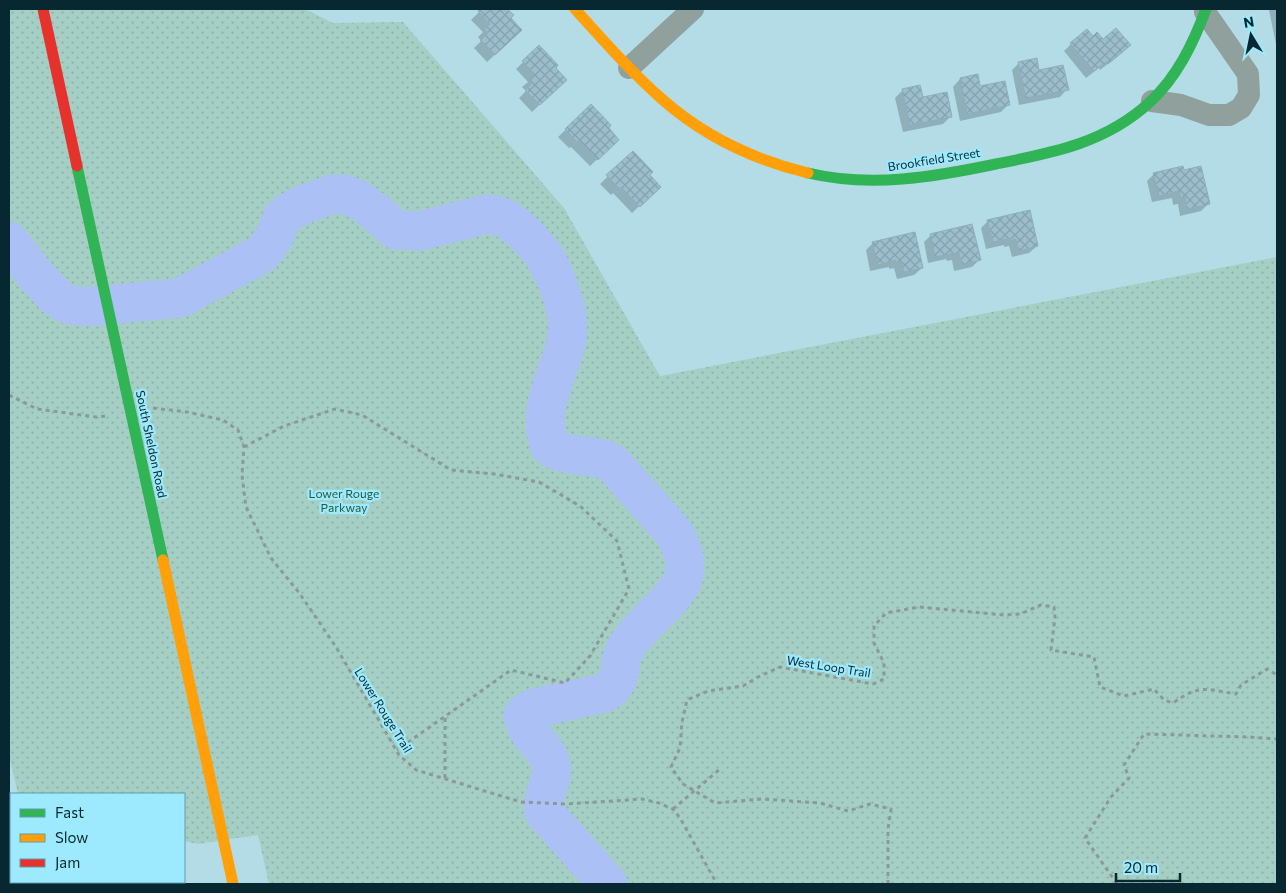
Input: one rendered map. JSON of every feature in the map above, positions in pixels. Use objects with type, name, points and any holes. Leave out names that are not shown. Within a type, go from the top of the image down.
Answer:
[{"type":"street","name":"South Sheldon Road","points":[[43,9],[233,884]]},
{"type":"street","name":"Brookfield Street","points":[[575,9],[629,68],[664,101],[694,123],[725,141],[766,161],[806,172],[838,178],[876,181],[920,177],[1052,153],[1073,147],[1113,130],[1132,118],[1172,79],[1198,33],[1206,10]]},
{"type":"street","points":[[629,68],[693,9]]},
{"type":"street","points":[[1152,100],[1181,105],[1209,115],[1229,115],[1242,108],[1249,95],[1248,74],[1206,10]]},
{"type":"path","points":[[9,395],[37,409],[96,417],[110,416]]},
{"type":"path","points":[[147,408],[187,412],[223,420],[238,430],[244,447],[284,426],[335,409],[362,414],[450,470],[494,474],[539,482],[580,506],[617,541],[629,589],[590,656],[565,683],[511,670],[397,750]]},
{"type":"path","name":"Lower Rouge Trail","points":[[244,447],[242,475],[246,507],[271,558],[300,594],[336,647],[399,755],[416,770],[521,802],[567,804],[642,800],[658,803],[673,810]]},
{"type":"path","name":"West Loop Trail","points":[[888,884],[888,829],[891,809],[870,804],[848,811],[820,803],[762,799],[715,803],[683,784],[672,767],[680,748],[682,722],[688,700],[708,691],[743,686],[780,667],[873,684],[884,679],[884,663],[874,643],[874,626],[886,613],[919,607],[1004,615],[1020,614],[1041,606],[1054,607],[1052,650],[1094,657],[1100,687],[1124,696],[1154,689],[1164,700],[1174,703],[1188,692],[1204,688],[1236,694],[1241,685],[1266,669],[1277,674]]},
{"type":"path","points":[[445,718],[445,779]]},
{"type":"path","points":[[1117,884],[1085,838],[1111,797],[1129,778],[1124,765],[1144,734],[1277,739]]},
{"type":"path","points":[[717,884],[680,818],[673,810],[720,769]]},
{"type":"green space","name":"Lower Rouge Parkway","points":[[9,9],[305,9],[333,23],[403,22],[564,208],[660,376],[1277,257],[1277,884],[269,884],[258,835],[198,844],[185,841],[185,793],[18,793],[9,756]]},
{"type":"building","points":[[480,9],[507,9],[514,15],[511,18],[522,30],[495,55],[480,40],[488,33],[484,29],[490,24],[478,11]]},
{"type":"building","points":[[1116,28],[1131,45],[1108,64],[1106,62],[1094,71],[1070,43],[1087,29],[1093,36],[1097,32],[1103,39]]},
{"type":"building","points":[[539,45],[558,65],[556,68],[567,80],[540,105],[525,90],[532,83],[529,79],[534,74],[522,61]]},
{"type":"building","points":[[1037,58],[1039,70],[1063,65],[1069,90],[1026,98],[1018,62]]},
{"type":"building","points":[[978,74],[980,86],[1005,81],[1010,105],[967,114],[960,78]]},
{"type":"building","points":[[920,85],[923,97],[947,92],[952,117],[910,125],[902,89]]},
{"type":"building","points":[[591,104],[611,125],[609,128],[619,140],[598,160],[579,140],[577,142],[565,129]]},
{"type":"building","points":[[633,151],[653,172],[650,175],[661,187],[640,207],[621,187],[619,189],[606,175]]},
{"type":"building","points":[[1183,166],[1184,170],[1201,166],[1210,204],[1187,210],[1185,197],[1181,198],[1179,191],[1159,196],[1153,173]]},
{"type":"building","points":[[1030,210],[1038,246],[1019,251],[1016,239],[1011,241],[1011,238],[993,242],[987,220]]},
{"type":"building","points":[[972,224],[981,260],[962,265],[959,253],[935,257],[930,234]]},
{"type":"building","points":[[915,232],[923,268],[904,272],[901,261],[896,263],[896,260],[878,265],[872,242]]},
{"type":"waterway","points":[[9,241],[36,276],[57,298],[67,304],[93,306],[180,298],[263,253],[274,237],[282,218],[289,212],[302,205],[333,194],[344,194],[357,199],[396,230],[419,231],[487,214],[505,219],[529,238],[553,272],[559,286],[566,315],[566,342],[551,389],[546,413],[545,425],[549,445],[558,451],[603,459],[613,464],[675,534],[685,561],[683,578],[679,587],[633,637],[624,653],[616,683],[611,688],[604,693],[534,708],[523,716],[528,729],[549,758],[551,765],[551,776],[544,800],[544,812],[608,884]]},
{"type":"traffic: fast","points":[[808,173],[855,180],[926,177],[1038,155],[1097,137],[1133,116],[1160,92],[1183,59],[1196,35],[1206,9]]},
{"type":"traffic: fast","points":[[77,166],[163,560]]},
{"type":"traffic: slow","points":[[575,9],[640,78],[663,100],[696,125],[750,154],[808,173]]},
{"type":"traffic: slow","points":[[163,560],[233,884]]},
{"type":"traffic: jam","points":[[43,9],[77,166]]}]
